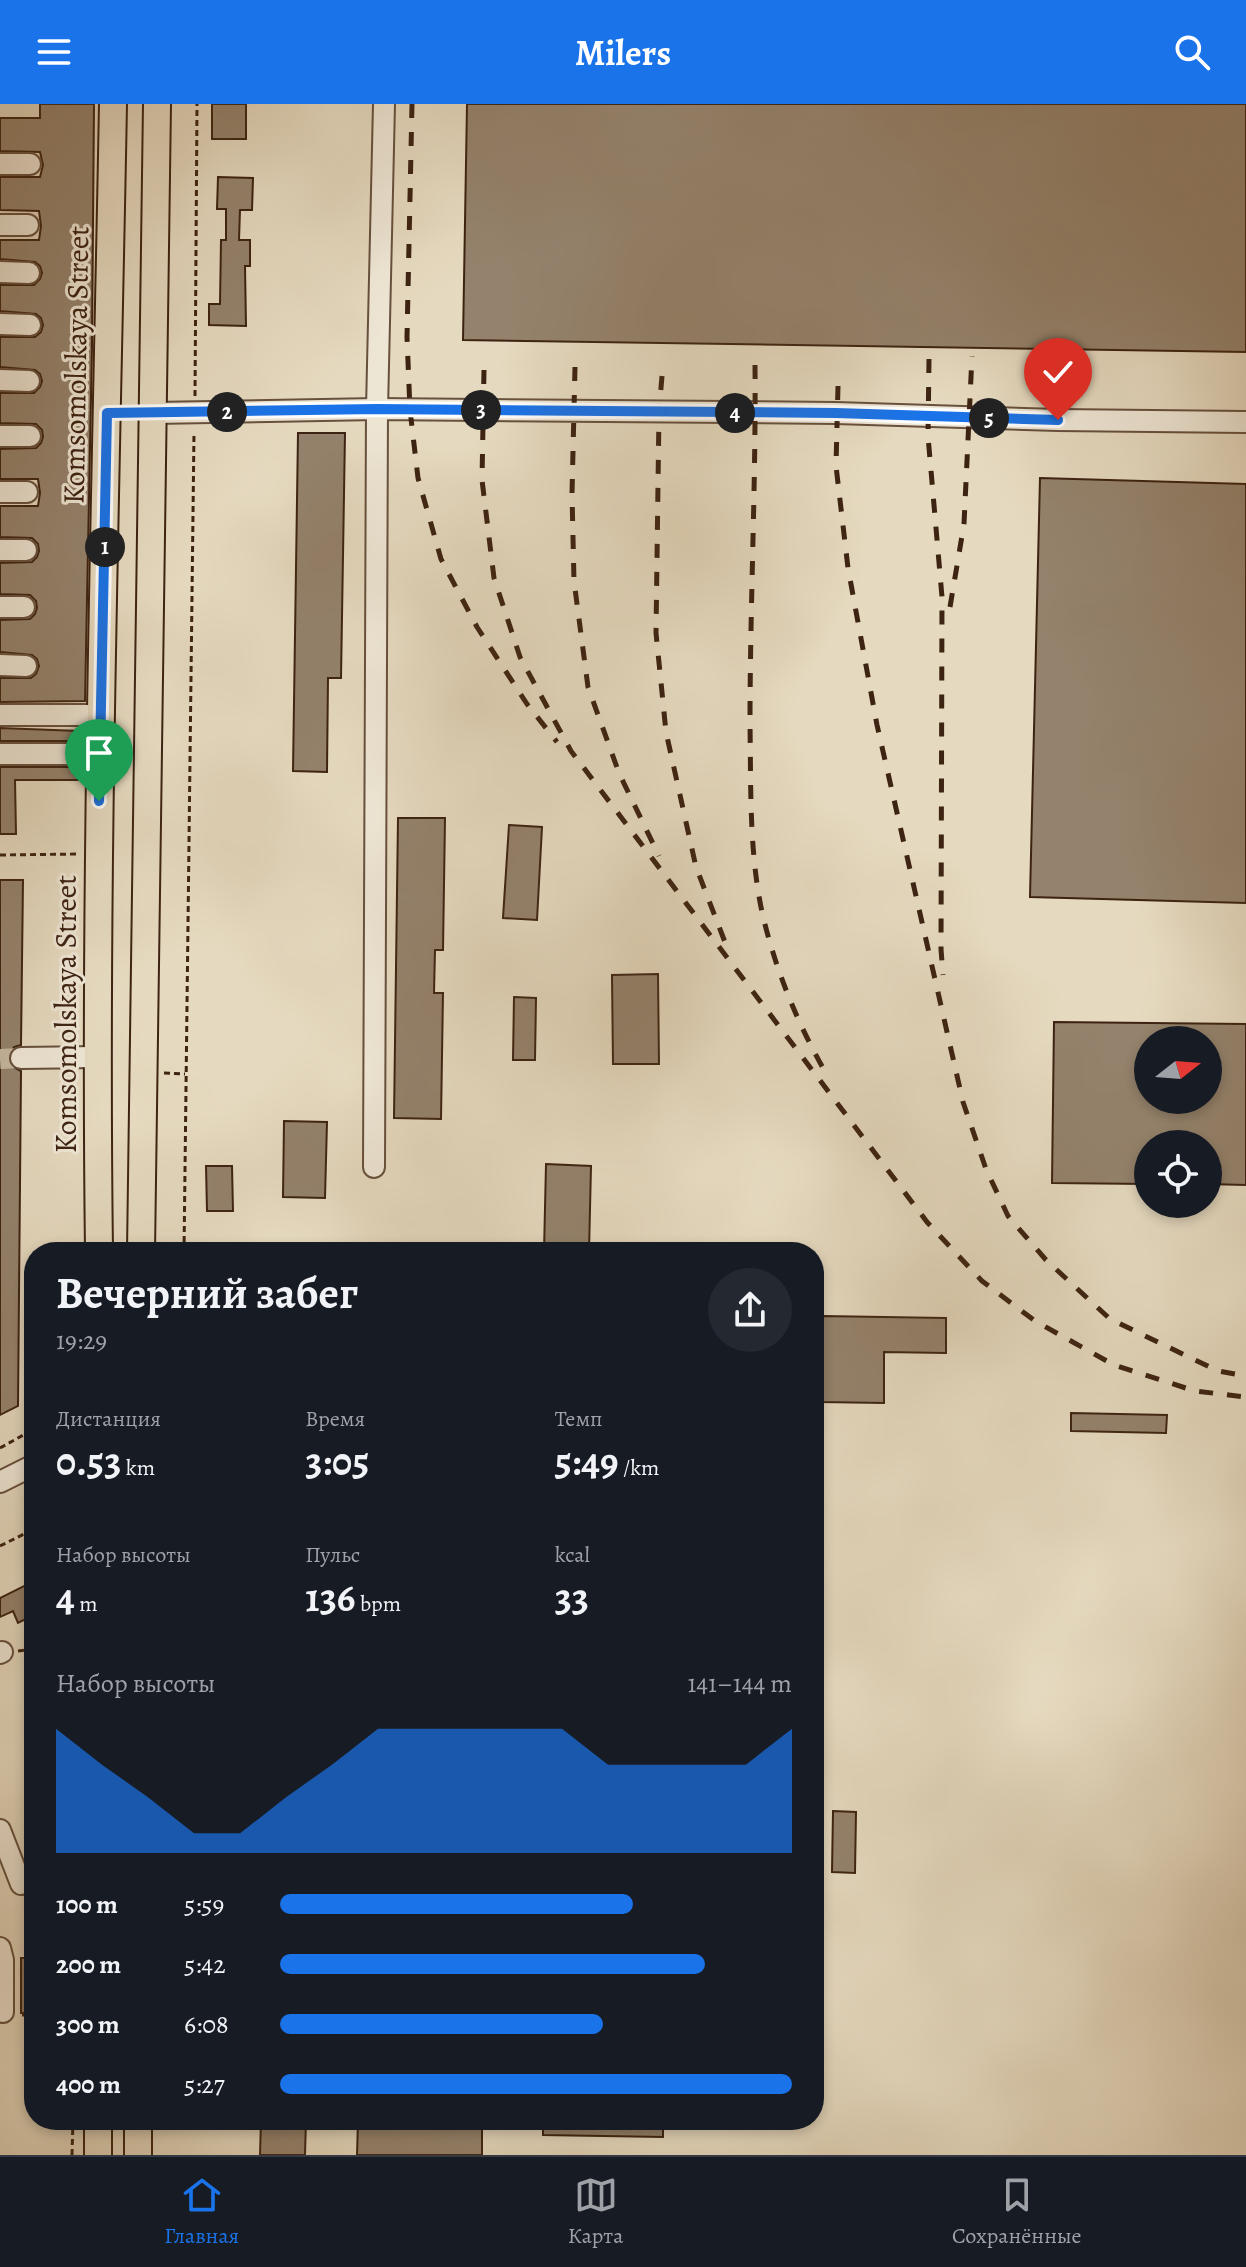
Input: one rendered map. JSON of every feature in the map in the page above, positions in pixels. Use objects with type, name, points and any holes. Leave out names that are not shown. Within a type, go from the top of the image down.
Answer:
[{"type":"main road","name":"Komsomolskaya Street","points":[[99,1242],[97,1057],[113,104]]},
{"type":"main road","points":[[141,1242],[157,104]]},
{"type":"main road","points":[[107,413],[153,413]]},
{"type":"main road","points":[[98,2130],[98,2155]]},
{"type":"main road","points":[[138,2130],[138,2155]]},
{"type":"street","points":[[374,1167],[377,409],[384,104]]},
{"type":"street","points":[[0,164],[30,164]]},
{"type":"street","points":[[0,225],[28,225]]},
{"type":"street","points":[[0,272],[29,273]]},
{"type":"street","points":[[0,324],[30,325]]},
{"type":"street","points":[[0,380],[29,381]]},
{"type":"street","points":[[153,413],[377,409],[836,413],[1246,422]]},
{"type":"street","points":[[0,436],[30,436]]},
{"type":"street","points":[[0,492],[27,492]]},
{"type":"street","points":[[0,550],[26,550]]},
{"type":"street","points":[[0,607],[24,607]]},
{"type":"street","points":[[0,665],[26,666]]},
{"type":"street","points":[[0,715],[102,715]]},
{"type":"street","points":[[0,754],[101,754]]},
{"type":"street","points":[[21,1058],[97,1057]]},
{"type":"street","points":[[0,1482],[24,1470]]},
{"type":"street","points":[[0,1830],[24,1880]]},
{"type":"street","points":[[0,1889],[24,1886]]},
{"type":"street","points":[[0,1948],[3,1960],[3,2012]]},
{"type":"path","points":[[184,1242],[197,104]]},
{"type":"path","points":[[0,855],[80,854]]},
{"type":"path","points":[[153,1073],[186,1074]]},
{"type":"path","points":[[0,1448],[24,1435]]},
{"type":"path","points":[[0,1546],[24,1534]]},
{"type":"path","points":[[72,2155],[73,2130]]},
{"type":"building","points":[[40,104],[94,104],[85,701],[0,702],[0,678],[31,678],[39,666],[32,655],[0,652],[0,620],[30,619],[37,608],[36,601],[30,595],[0,594],[0,563],[32,562],[39,551],[38,544],[32,538],[0,537],[0,506],[38,506],[40,493],[38,479],[0,479],[0,449],[36,448],[43,437],[42,430],[36,424],[0,423],[0,393],[34,393],[42,381],[35,370],[0,367],[0,337],[35,337],[43,325],[36,314],[0,311],[0,285],[34,285],[42,273],[35,262],[0,259],[0,240],[39,240],[41,226],[39,211],[0,210],[0,177],[40,177],[43,165],[40,152],[0,151],[0,118],[40,118]]},
{"type":"building","points":[[212,104],[246,104],[246,139],[212,139]]},
{"type":"building","points":[[467,104],[1246,104],[1246,352],[463,340]]},
{"type":"building","points":[[218,177],[253,178],[252,210],[240,210],[239,240],[250,240],[250,266],[245,266],[246,326],[209,325],[209,304],[220,304],[221,240],[226,240],[226,209],[217,209]]},
{"type":"building","points":[[298,433],[345,433],[341,678],[328,678],[327,772],[293,771]]},
{"type":"building","points":[[1040,478],[1246,484],[1246,903],[1030,897]]},
{"type":"building","points":[[0,728],[79,731],[79,741],[0,741]]},
{"type":"building","points":[[0,767],[82,767],[82,780],[15,780],[16,834],[0,834]]},
{"type":"building","points":[[398,818],[445,818],[443,950],[435,950],[434,993],[443,993],[441,1119],[394,1118]]},
{"type":"building","points":[[509,825],[542,827],[537,920],[503,918]]},
{"type":"building","points":[[0,880],[23,880],[21,1045],[14,1047],[8,1057],[10,1065],[21,1071],[18,1406],[0,1415]]},
{"type":"building","points":[[658,974],[659,1064],[613,1064],[612,975]]},
{"type":"building","points":[[514,997],[536,998],[535,1060],[513,1060]]},
{"type":"building","points":[[1054,1022],[1246,1024],[1246,1185],[1222,1184],[1222,1130],[1134,1130],[1134,1184],[1052,1183]]},
{"type":"building","points":[[284,1121],[327,1122],[325,1198],[283,1197]]},
{"type":"building","points":[[546,1164],[591,1166],[589,1242],[544,1242]]},
{"type":"building","points":[[206,1166],[232,1166],[233,1211],[207,1211]]},
{"type":"building","points":[[824,1316],[946,1318],[946,1353],[884,1352],[884,1403],[824,1402]]},
{"type":"building","points":[[1071,1413],[1167,1415],[1166,1433],[1071,1431]]},
{"type":"building","points":[[24,1586],[24,1620],[18,1623],[13,1611],[0,1617],[0,1598]]},
{"type":"building","points":[[833,1811],[856,1812],[855,1873],[832,1872]]},
{"type":"building","points":[[21,1958],[24,1958],[24,2013],[21,2013]]},
{"type":"building","points":[[261,2130],[306,2130],[305,2155],[260,2155]]},
{"type":"building","points":[[358,2130],[482,2130],[482,2155],[357,2155]]},
{"type":"building","points":[[543,2130],[663,2130],[663,2137],[543,2135]]},
{"type":"tunnel","points":[[0,1059],[21,1058]]},
{"type":"railway","points":[[412,104],[407,337],[410,410],[418,478],[441,559],[477,627],[527,704],[557,742]]},
{"type":"railway","points":[[950,607],[964,524],[972,356]]},
{"type":"railway","points":[[929,359],[928,436],[942,597],[943,975]]},
{"type":"railway","points":[[755,365],[750,724],[755,866],[767,933],[781,975],[806,1036],[827,1075]]},
{"type":"railway","points":[[575,367],[572,494],[574,581],[588,687],[619,773],[659,856]]},
{"type":"railway","points":[[484,370],[482,480],[494,578],[520,657],[571,751],[927,1222],[982,1281],[1035,1321],[1114,1365],[1195,1391],[1246,1397]]},
{"type":"railway","points":[[662,376],[656,633],[666,732],[696,867],[728,950]]},
{"type":"railway","points":[[838,386],[836,466],[848,568],[877,725],[963,1102],[986,1169],[1008,1216],[1046,1260],[1110,1319],[1218,1371],[1246,1376]]},
{"type":"route","points":[[99,801],[107,413],[377,409],[836,413],[1058,420]]}]
